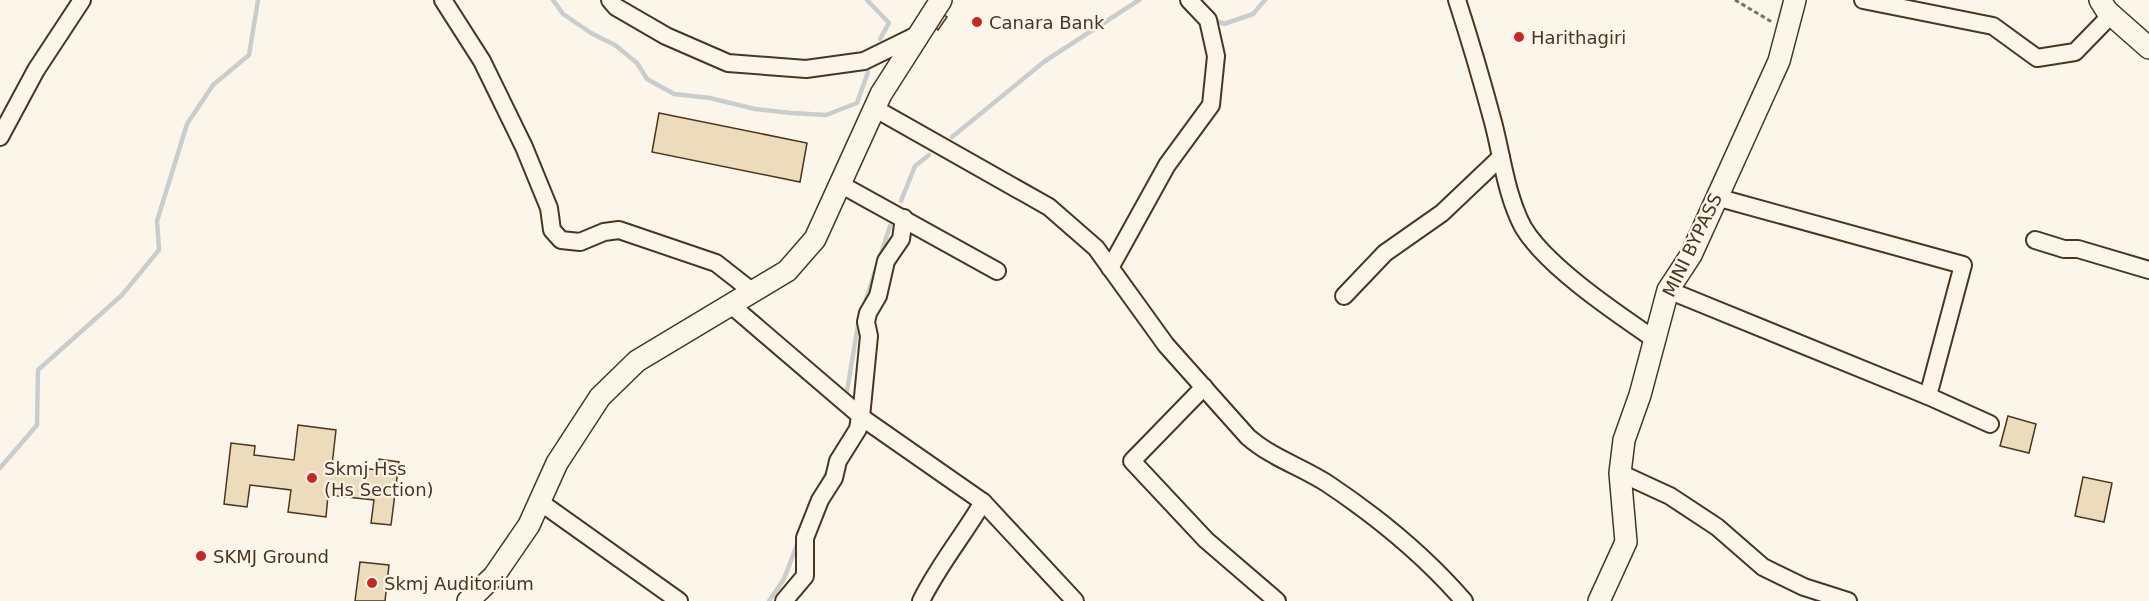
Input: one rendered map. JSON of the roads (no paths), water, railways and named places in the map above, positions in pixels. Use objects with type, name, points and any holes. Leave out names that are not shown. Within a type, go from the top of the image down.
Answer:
[{"type":"main road","points":[[468,601],[494,576],[530,525],[557,463],[600,397],[637,361],[787,272],[815,239],[874,108],[915,36],[941,0]]},
{"type":"main road","name":"MINI BYPASS","points":[[1599,601],[1626,542],[1620,473],[1624,440],[1668,290],[1691,255],[1779,61],[1795,0]]},
{"type":"main road","points":[[2106,7],[2149,48]]},
{"type":"street","points":[[0,137],[36,69],[82,0]]},
{"type":"street","points":[[443,0],[483,61],[549,208],[552,230],[561,240],[580,242],[604,232],[619,230],[716,264],[753,292]]},
{"type":"street","points":[[610,0],[616,7],[666,36],[728,63],[806,69],[864,61],[915,36]]},
{"type":"street","points":[[1110,268],[1167,165],[1211,105],[1216,56],[1208,20],[1189,0]]},
{"type":"street","points":[[1457,0],[1502,157],[1510,193],[1524,228],[1551,259],[1600,301],[1654,339]]},
{"type":"street","points":[[1863,0],[1993,26],[2037,58],[2075,52],[2106,7]]},
{"type":"street","points":[[874,108],[1049,207],[1096,248],[1166,345],[1262,449],[1326,483],[1383,523],[1420,553],[1464,601]]},
{"type":"street","points":[[1344,296],[1385,253],[1442,213],[1502,157]]},
{"type":"street","points":[[840,184],[997,271]]},
{"type":"street","points":[[1716,197],[1963,265],[1928,396]]},
{"type":"street","points":[[784,601],[805,576],[805,538],[820,500],[834,478],[838,461],[858,429],[869,336],[868,313],[878,296],[886,261],[901,239],[904,218]]},
{"type":"street","points":[[2035,240],[2064,249],[2078,249],[2149,270]]},
{"type":"street","points":[[1668,290],[1928,396],[1990,424]]},
{"type":"street","points":[[731,305],[860,416],[983,502],[1075,601]]},
{"type":"street","points":[[1203,387],[1132,461],[1206,540],[1277,601]]},
{"type":"street","points":[[1620,473],[1670,496],[1717,527],[1763,567],[1804,587],[1848,601]]},
{"type":"street","points":[[540,502],[679,601]]},
{"type":"street","points":[[921,601],[934,574],[959,542],[983,502]]},
{"type":"waterway","points":[[0,468],[37,425],[38,370],[122,295],[159,250],[157,221],[187,124],[213,85],[249,55],[258,0]]},
{"type":"waterway","points":[[553,0],[563,14],[591,33],[615,45],[637,63],[647,79],[674,94],[710,98],[755,109],[826,115],[857,103],[868,72]]},
{"type":"waterway","points":[[867,0],[889,23],[880,39]]},
{"type":"waterway","points":[[952,137],[1045,61],[1139,0]]},
{"type":"waterway","points":[[1213,19],[1224,24],[1253,14],[1265,0]]},
{"type":"waterway","points":[[901,201],[915,166],[929,155]]},
{"type":"waterway","points":[[880,257],[890,226]]},
{"type":"waterway","points":[[864,306],[877,265]]},
{"type":"waterway","points":[[846,397],[859,319]]},
{"type":"waterway","points":[[821,484],[830,467]]},
{"type":"waterway","points":[[769,601],[784,579],[798,542]]},
{"type":"place","name":"Canara Bank","points":[[977,22]]},
{"type":"place","name":"Harithagiri","points":[[1519,37]]},
{"type":"place","name":"Skmj Hss (Hs Section)","points":[[312,478]]},
{"type":"place","name":"SKMJ Ground","points":[[201,556]]},
{"type":"place","name":"Skmj Auditorium","points":[[372,583]]}]
